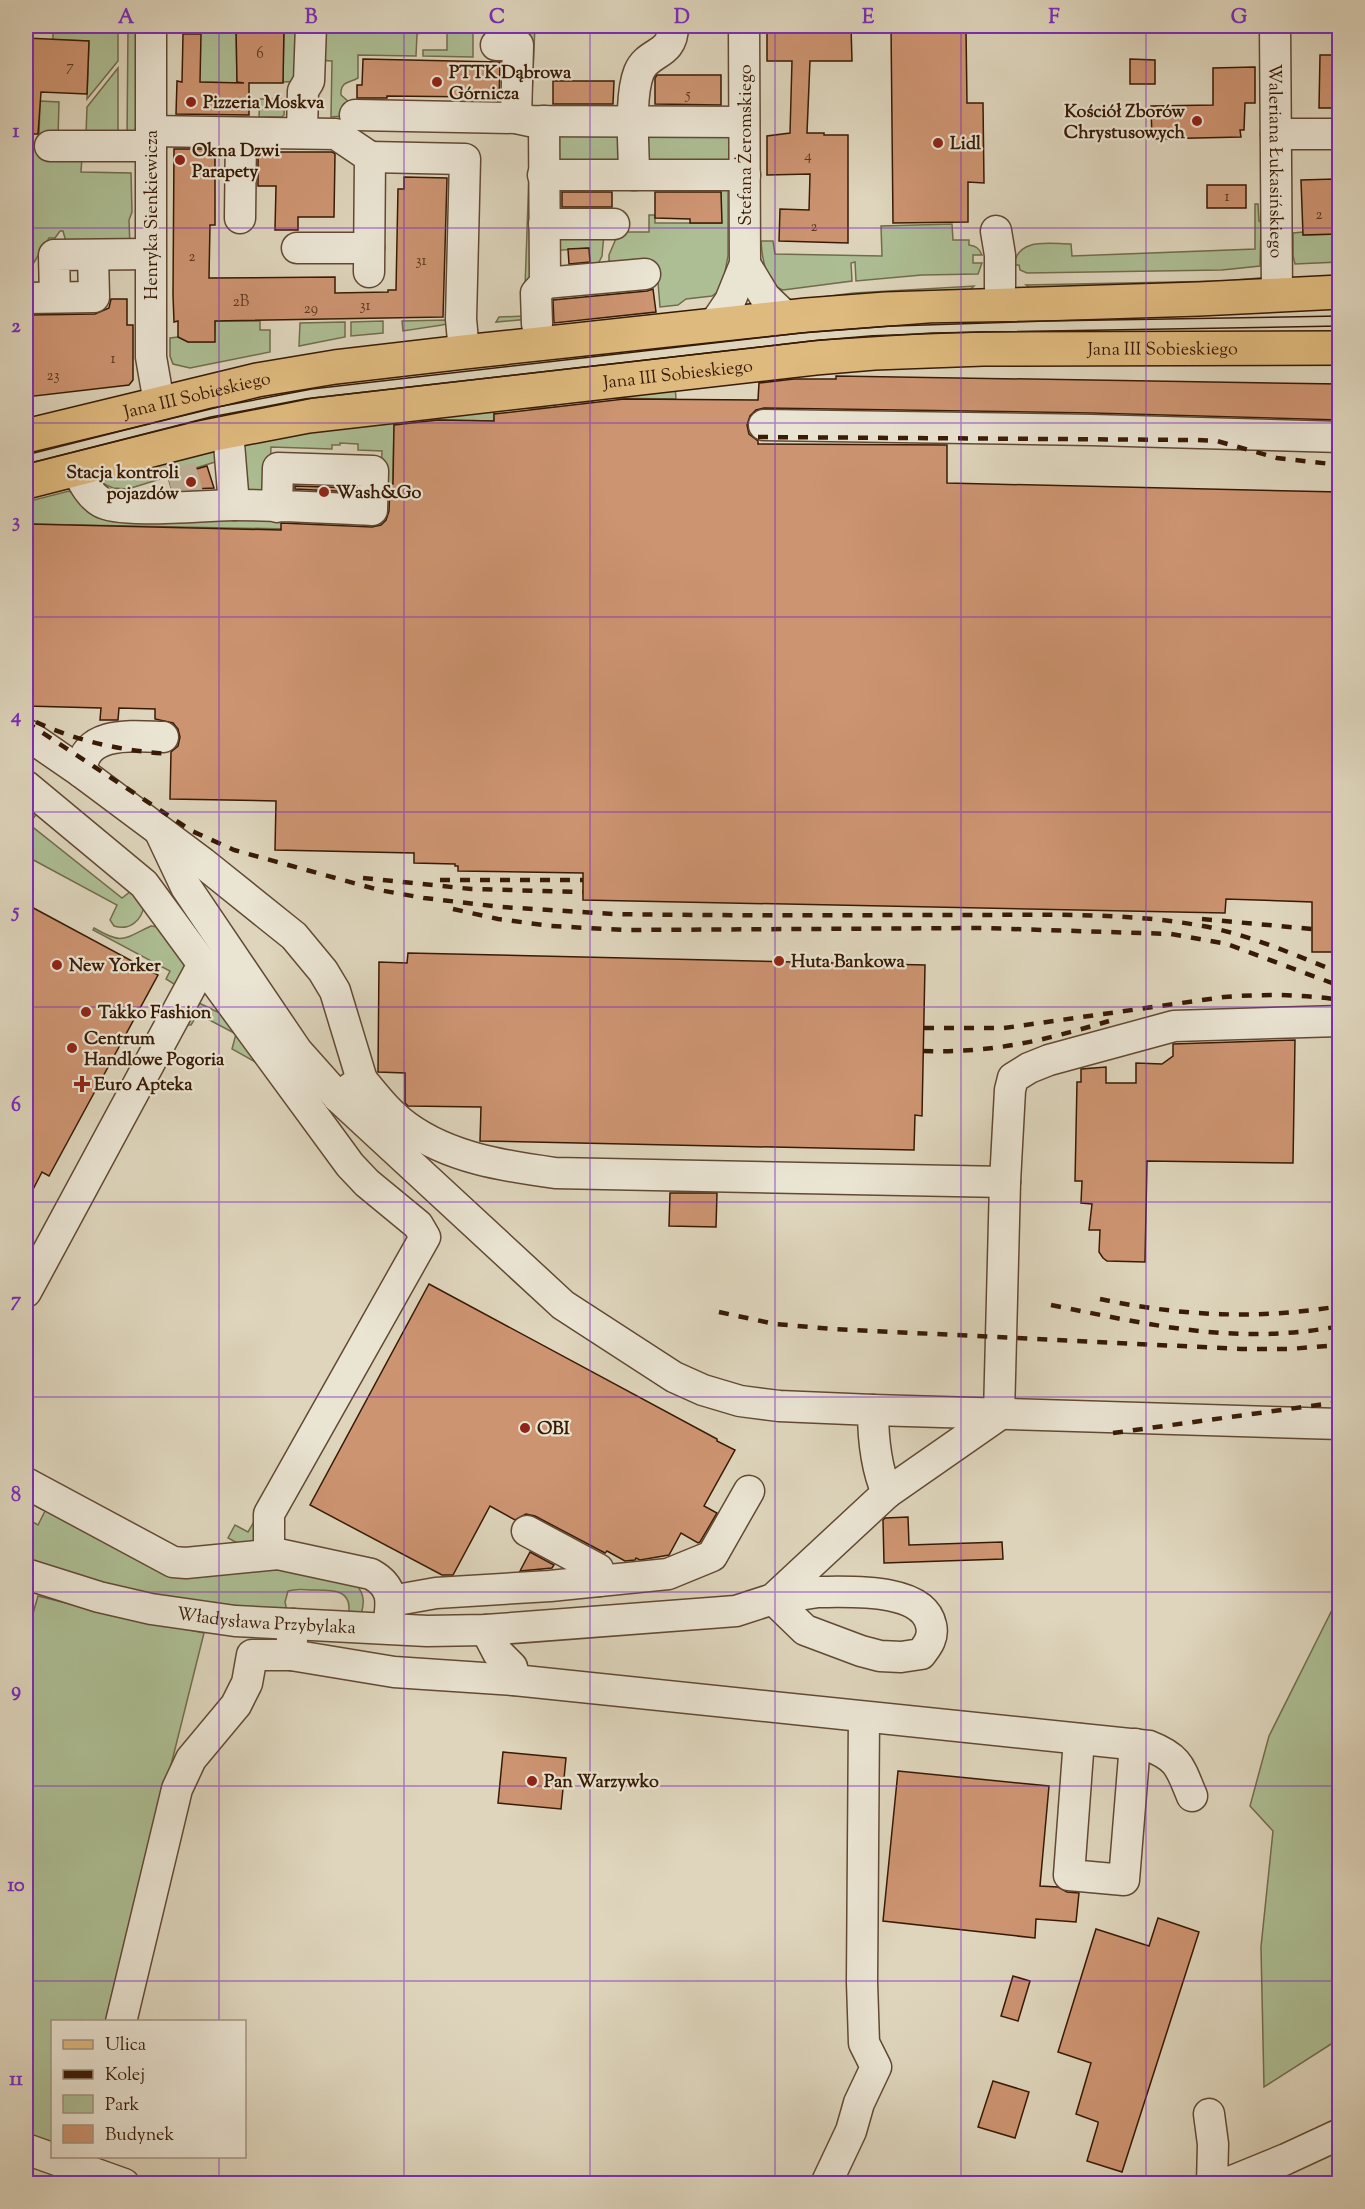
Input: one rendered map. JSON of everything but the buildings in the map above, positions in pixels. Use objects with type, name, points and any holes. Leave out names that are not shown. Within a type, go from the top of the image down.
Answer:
[{"type":"main road","name":"Jana III Sobieskiego","points":[[26,436],[159,403],[300,373],[465,352],[886,309],[1162,301],[1340,292]]},
{"type":"main road","name":"Jana III Sobieskiego","points":[[26,482],[228,431],[308,416],[362,408],[874,353],[995,349],[1340,348]]},
{"type":"street","name":"Henryka Sienkiewicza","points":[[151,26],[151,363],[159,403]]},
{"type":"street","points":[[302,133],[303,91],[309,81],[311,26]]},
{"type":"street","points":[[634,175],[635,100],[640,70],[670,43],[673,26]]},
{"type":"street","name":"Stefana Żeromskiego","points":[[713,326],[730,301],[745,264],[744,26]]},
{"type":"street","name":"Waleriana Łukasińskiego","points":[[1275,26],[1277,295]]},
{"type":"street","points":[[496,45],[518,45],[530,119],[543,174],[545,283]]},
{"type":"street","points":[[355,115],[634,122],[744,122]]},
{"type":"street","points":[[240,218],[241,132]]},
{"type":"street","points":[[50,146],[241,132],[302,133],[336,135],[370,157],[465,159],[461,319],[465,352]]},
{"type":"street","points":[[1276,134],[1340,134]]},
{"type":"street","points":[[297,248],[369,260],[370,157]]},
{"type":"street","points":[[543,174],[745,175]]},
{"type":"street","points":[[544,224],[614,224]]},
{"type":"street","points":[[996,231],[1000,255],[1000,304]]},
{"type":"street","points":[[55,297],[54,255],[150,254]]},
{"type":"street","points":[[26,298],[94,297],[93,255]]},
{"type":"street","points":[[745,264],[765,297],[786,318]]},
{"type":"street","points":[[537,324],[536,293],[545,283],[645,274]]},
{"type":"street","points":[[764,424],[1340,437]]},
{"type":"street","points":[[228,431],[220,471],[234,505]]},
{"type":"street","points":[[76,469],[91,493],[100,502],[110,505],[141,508],[234,505],[277,507]]},
{"type":"street","points":[[141,508],[148,493],[170,485]]},
{"type":"street","points":[[26,734],[81,772],[281,925],[308,952],[335,991],[362,1080],[382,1104],[407,1127],[448,1150],[504,1166],[555,1173],[1005,1182]]},
{"type":"street","points":[[81,772],[82,760],[96,743],[126,735],[163,737]]},
{"type":"street","points":[[26,786],[137,877],[150,891],[350,1165],[367,1183],[418,1225],[425,1237],[269,1514],[269,1554]]},
{"type":"street","points":[[160,832],[193,896],[297,1051],[338,1097],[563,1305],[674,1377],[703,1390],[740,1401],[779,1406],[999,1415],[1340,1424]]},
{"type":"street","points":[[26,1292],[203,964]]},
{"type":"street","points":[[999,1415],[1005,1182],[1010,1090],[1013,1078],[1048,1060],[1174,1026],[1340,1021]]},
{"type":"street","points":[[338,1097],[362,1080]]},
{"type":"street","points":[[873,1410],[880,1477],[887,1494],[999,1415]]},
{"type":"street","points":[[26,1483],[172,1562],[186,1563],[284,1554],[371,1574],[385,1584],[390,1592],[390,1615],[436,1593],[668,1574],[712,1556],[749,1491]]},
{"type":"street","name":"Władysława Przybylaka","points":[[26,1574],[99,1598],[151,1609],[235,1621],[293,1624],[390,1615],[500,1629],[736,1611],[773,1599],[887,1494]]},
{"type":"street","points":[[527,1532],[598,1569],[599,1581]]},
{"type":"street","points":[[291,1655],[293,1624]]},
{"type":"street","points":[[500,1629],[498,1653],[512,1667],[514,1680]]},
{"type":"street","points":[[122,2020],[162,1858],[171,1806],[183,1773],[202,1744],[222,1724],[236,1705],[247,1683],[252,1655],[291,1655],[394,1672],[514,1680],[1149,1746],[1167,1753],[1179,1765],[1192,1796]]},
{"type":"street","points":[[836,2179],[859,2103],[876,2067],[864,2043],[862,1982],[864,1717]]},
{"type":"street","points":[[1079,1739],[1069,1875],[1124,1880],[1134,1744]]},
{"type":"street","points":[[1209,2114],[1222,2183],[1286,2159],[1340,2134]]},
{"type":"street","points":[[26,2150],[51,2155]]},
{"type":"street","points":[[63,2158],[90,2164],[124,2184]]},
{"type":"green space","points":[[200,26],[236,26],[237,83],[190,82],[200,67]]},
{"type":"green space","points":[[284,26],[306,26],[305,81],[283,82]]},
{"type":"green space","points":[[316,26],[422,26],[421,33],[417,34],[416,56],[358,55],[358,78],[346,83],[341,90],[341,95],[349,102],[343,116],[331,117],[332,61],[315,60]]},
{"type":"green space","points":[[425,26],[535,26],[531,117],[523,58],[523,29],[473,28],[473,57],[423,56],[423,50],[447,50],[447,27]]},
{"type":"green space","points":[[53,28],[118,29],[118,61],[87,99],[89,41],[53,40]]},
{"type":"green space","points":[[128,28],[142,29],[142,127],[127,140]]},
{"type":"green space","points":[[118,68],[118,140],[86,134],[87,107]]},
{"type":"green space","points":[[260,99],[285,99],[284,115],[282,117],[259,117]]},
{"type":"green space","points":[[40,101],[59,102],[58,138],[39,137]]},
{"type":"green space","points":[[619,127],[621,165],[562,163],[556,157],[549,137]]},
{"type":"green space","points":[[640,131],[729,133],[729,164],[649,171]]},
{"type":"green space","points":[[26,143],[40,143],[40,157],[82,157],[81,172],[131,173],[130,248],[66,242],[63,231],[60,231],[55,238],[49,238],[33,264],[30,286],[26,287]]},
{"type":"green space","points":[[529,173],[532,176],[530,319],[496,322],[499,317],[524,316]]},
{"type":"green space","points":[[721,184],[728,185],[728,256],[720,290],[712,296],[686,299],[678,305],[660,307],[658,282],[653,282],[609,261],[609,255],[626,215],[626,232],[649,232],[649,215],[655,215],[655,223],[721,223]]},
{"type":"green space","points":[[1255,204],[1258,204],[1259,221],[1261,222],[1260,266],[1222,270],[1027,273],[1020,270],[1019,265],[1014,265],[1022,250],[1028,246],[1044,243],[1071,244],[1072,256],[1255,249]]},
{"type":"green space","points":[[952,224],[953,240],[969,240],[969,245],[977,248],[981,253],[982,255],[973,255],[973,263],[982,263],[978,274],[922,275],[856,281],[855,262],[851,263],[852,281],[783,290],[772,282],[764,262],[761,241],[773,241],[775,254],[882,256],[881,226]]},
{"type":"green space","points":[[1303,232],[1303,235],[1339,234],[1339,262],[1295,264],[1293,233]]},
{"type":"green space","points":[[604,234],[602,256],[598,264],[590,266],[588,248],[551,251],[554,238]]},
{"type":"green space","points":[[1260,278],[1253,284],[1030,288],[1026,285],[1224,281]]},
{"type":"green space","points":[[974,286],[970,290],[814,298],[854,293]]},
{"type":"green space","points":[[447,320],[447,324],[403,331],[402,321]]},
{"type":"green space","points":[[215,321],[260,321],[260,330],[270,330],[270,352],[190,368],[173,364],[170,356],[170,338],[178,337],[188,342],[214,342]]},
{"type":"green space","points":[[383,321],[383,333],[351,336],[351,322]]},
{"type":"green space","points":[[345,322],[345,337],[299,346],[300,323]]},
{"type":"green space","points":[[675,384],[676,399],[594,398],[593,402],[555,401],[555,408],[499,408],[494,412],[494,421],[394,419],[392,531],[29,524],[28,598],[26,597],[26,502],[69,491],[95,511],[102,513],[176,515],[225,513],[379,519],[382,451],[358,450],[358,444],[340,443],[340,445],[332,445],[332,449],[271,447],[269,495],[266,497],[250,494],[239,488],[237,447],[241,439],[350,420]]},
{"type":"green space","points":[[219,443],[219,458],[215,462],[128,489],[113,488],[95,480]]},
{"type":"green space","points":[[26,800],[38,812],[29,824],[122,898],[131,891],[144,905],[138,920],[130,926],[114,926],[110,920],[117,905],[26,856]]},
{"type":"green space","points":[[151,926],[158,927],[184,964],[185,972],[177,986],[166,979],[170,971],[93,930],[94,928],[111,937],[123,938]]},
{"type":"green space","points":[[195,1001],[228,1017],[257,1063],[232,1049],[236,1034],[198,1014],[191,1025],[187,1025]]},
{"type":"green space","points":[[33,1502],[164,1568],[261,1566],[356,1584],[363,1598],[361,1614],[348,1616],[349,1607],[345,1596],[328,1590],[288,1591],[285,1602],[287,1611],[147,1600],[26,1565],[26,1518],[38,1525],[45,1511],[32,1504]]},
{"type":"green space","points":[[255,1520],[255,1544],[243,1546],[228,1538],[235,1525],[248,1532]]},
{"type":"green space","points":[[38,1596],[204,1633],[107,2020],[51,2020],[51,2146],[26,2135],[26,1631],[28,1631]]},
{"type":"green space","points":[[1339,1596],[1339,2039],[1264,2087],[1261,1947],[1273,1831],[1250,1806],[1269,1736]]},
{"type":"tunnel","points":[[170,485],[209,474]]},
{"type":"tram line","points":[[26,455],[212,408],[312,389],[801,333],[931,323],[1340,316]]},
{"type":"tram line","points":[[26,464],[197,421],[313,398],[820,340],[932,333],[1340,326]]},
{"type":"railway","points":[[758,437],[1217,441],[1277,458],[1340,465]]},
{"type":"railway","points":[[26,722],[192,831],[234,850],[379,890],[501,907],[614,914],[1056,915],[1145,918],[1203,926],[1238,935],[1340,973]]},
{"type":"railway","points":[[36,722],[69,735],[102,744],[136,751],[170,754]]},
{"type":"railway","points":[[363,878],[471,889],[583,892]]},
{"type":"railway","points":[[440,880],[583,880]]},
{"type":"railway","points":[[453,909],[498,919],[551,926],[625,930],[982,928],[1171,934],[1227,944],[1340,986]]},
{"type":"railway","points":[[1202,919],[1312,929]]},
{"type":"railway","points":[[924,1028],[1004,1028],[1224,997],[1253,995],[1340,1000]]},
{"type":"railway","points":[[923,1051],[995,1048],[1062,1034],[1109,1021]]},
{"type":"railway","points":[[1100,1299],[1160,1309],[1220,1314],[1280,1313],[1340,1306]]},
{"type":"railway","points":[[1051,1305],[1159,1326],[1229,1333],[1302,1332],[1340,1326]]},
{"type":"railway","points":[[719,1312],[775,1324],[833,1329],[1241,1349],[1289,1349],[1340,1345]]},
{"type":"railway","points":[[1113,1433],[1340,1402]]},
{"type":"place","name":"PTTK Dąbrowa Górnicza","points":[[437,82]]},
{"type":"place","name":"Pizzeria Moskva","points":[[191,102]]},
{"type":"place","name":"Kościół Zborów Chrystusowych","points":[[1197,121]]},
{"type":"place","name":"Lidl","points":[[938,143]]},
{"type":"place","name":"Okna Dzwi Parapety","points":[[180,160]]},
{"type":"place","name":"Stacja kontroli pojazdów","points":[[191,482]]},
{"type":"place","name":"Wash&Go","points":[[324,492]]},
{"type":"place","name":"Huta Bankowa","points":[[779,961]]},
{"type":"place","name":"New Yorker","points":[[57,965]]},
{"type":"place","name":"Takko Fashion","points":[[86,1012]]},
{"type":"place","name":"Centrum Handlowe Pogoria","points":[[72,1048]]},
{"type":"place","name":"Euro Apteka","points":[[82,1084]]},
{"type":"place","name":"OBI","points":[[525,1428]]},
{"type":"place","name":"Pan Warzywko","points":[[532,1781]]}]
